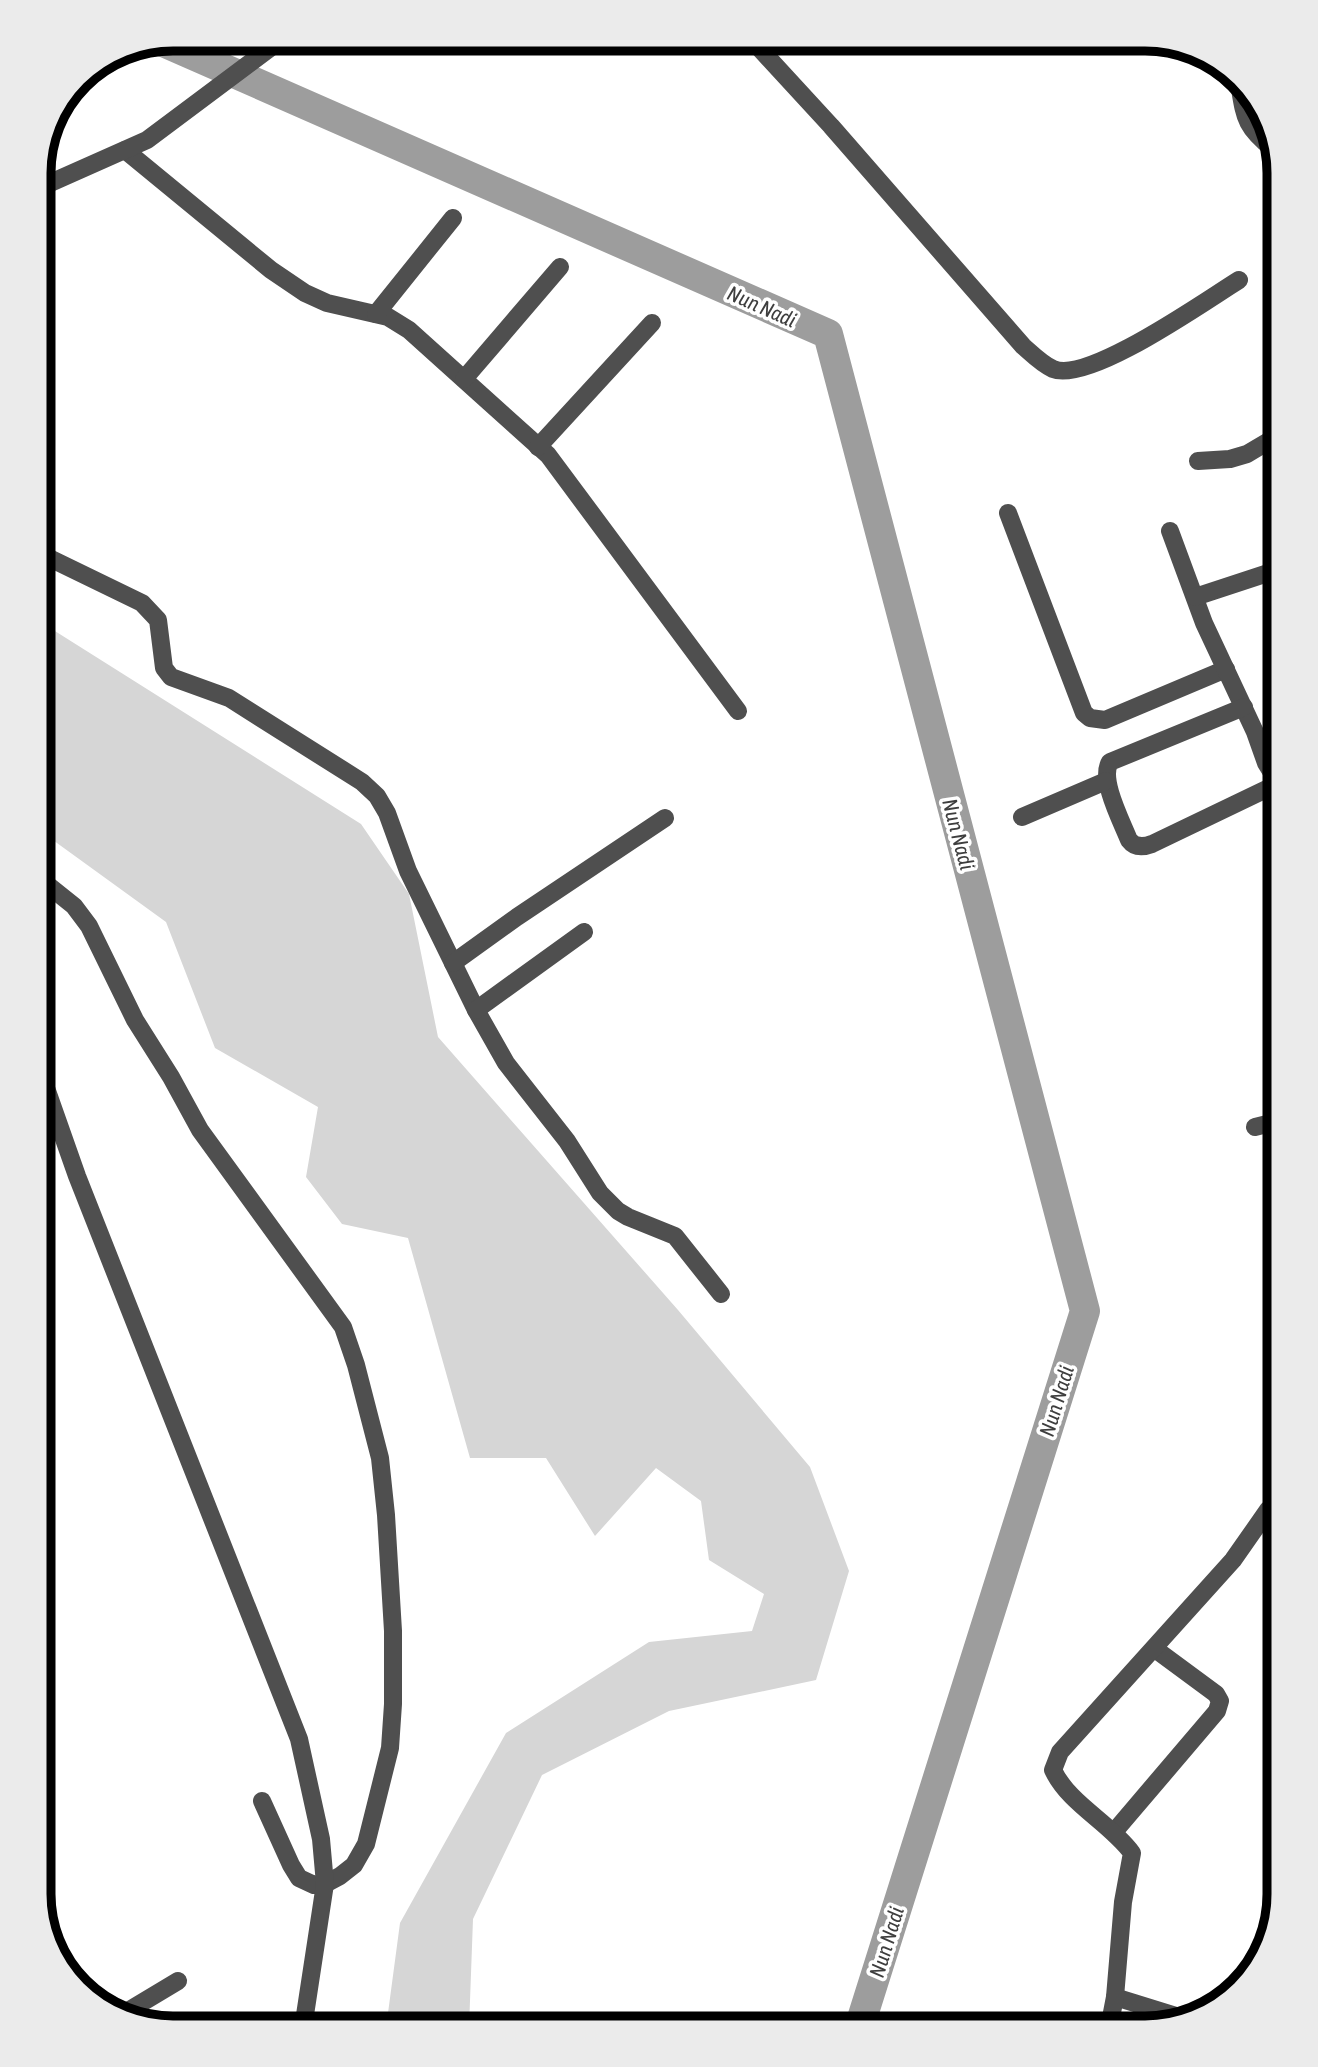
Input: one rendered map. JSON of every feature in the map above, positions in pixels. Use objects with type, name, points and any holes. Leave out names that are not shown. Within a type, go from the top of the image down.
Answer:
[{"type":"street","points":[[51,183],[147,140],[265,51]]},
{"type":"street","points":[[762,51],[1023,346],[1054,369],[1081,369],[1103,361],[1239,280]]},
{"type":"street","points":[[1242,98],[1250,129],[1263,140]]},
{"type":"street","points":[[125,150],[271,270],[305,293],[327,303],[388,317],[409,330],[548,455],[738,711]]},
{"type":"street","points":[[376,314],[453,218]]},
{"type":"street","points":[[464,379],[560,267]]},
{"type":"street","points":[[538,447],[652,323]]},
{"type":"street","points":[[1198,461],[1230,459],[1247,454],[1267,442]]},
{"type":"street","points":[[1008,513],[1084,713],[1090,718],[1105,720],[1226,669]]},
{"type":"street","points":[[1170,531],[1195,597],[1267,765]]},
{"type":"street","points":[[51,559],[142,603],[153,613],[158,620],[164,668],[172,677],[229,698],[351,775],[377,796],[387,813],[408,871],[476,1010],[506,1063],[568,1141],[600,1193],[628,1217],[675,1236],[721,1294]]},
{"type":"street","points":[[1195,597],[1267,573]]},
{"type":"street","points":[[1244,707],[1110,761],[1107,765],[1106,780],[1129,841],[1133,845],[1143,847],[1267,786]]},
{"type":"street","points":[[1022,817],[1106,780]]},
{"type":"street","points":[[453,963],[665,818]]},
{"type":"street","points":[[51,888],[74,906],[89,926],[135,1020],[200,1130],[343,1327],[356,1365],[380,1458],[393,1631],[393,1704],[390,1748],[366,1844],[354,1865],[340,1876],[325,1884],[307,1884],[290,1865],[262,1801]]},
{"type":"street","points":[[476,1010],[584,932]]},
{"type":"street","points":[[51,1101],[77,1176],[299,1739],[321,1839],[325,1884],[305,2016]]},
{"type":"street","points":[[1255,1127],[1267,1124]]},
{"type":"street","points":[[1111,2016],[1123,1902],[1132,1853],[1114,1832],[1060,1785],[1053,1770],[1060,1752],[1233,1560],[1267,1511]]},
{"type":"street","points":[[1114,1832],[1217,1711],[1220,1701],[1216,1694],[1155,1649]]},
{"type":"street","points":[[131,2009],[178,1981]]},
{"type":"street","points":[[1115,1997],[1168,2014]]},
{"type":"shaded area","points":[[51,629],[361,824],[409,894],[438,1037],[678,1310],[810,1467],[849,1571],[816,1680],[669,1711],[542,1775],[473,1919],[469,2016],[388,2016],[400,1923],[506,1733],[649,1642],[752,1631],[764,1594],[709,1560],[701,1501],[656,1468],[595,1536],[546,1458],[470,1458],[408,1238],[342,1224],[306,1177],[318,1107],[215,1048],[166,922],[51,839]]},
{"type":"waterway","name":"Nun Nadi","points":[[184,51],[828,334],[1085,1311],[863,2016]]}]
